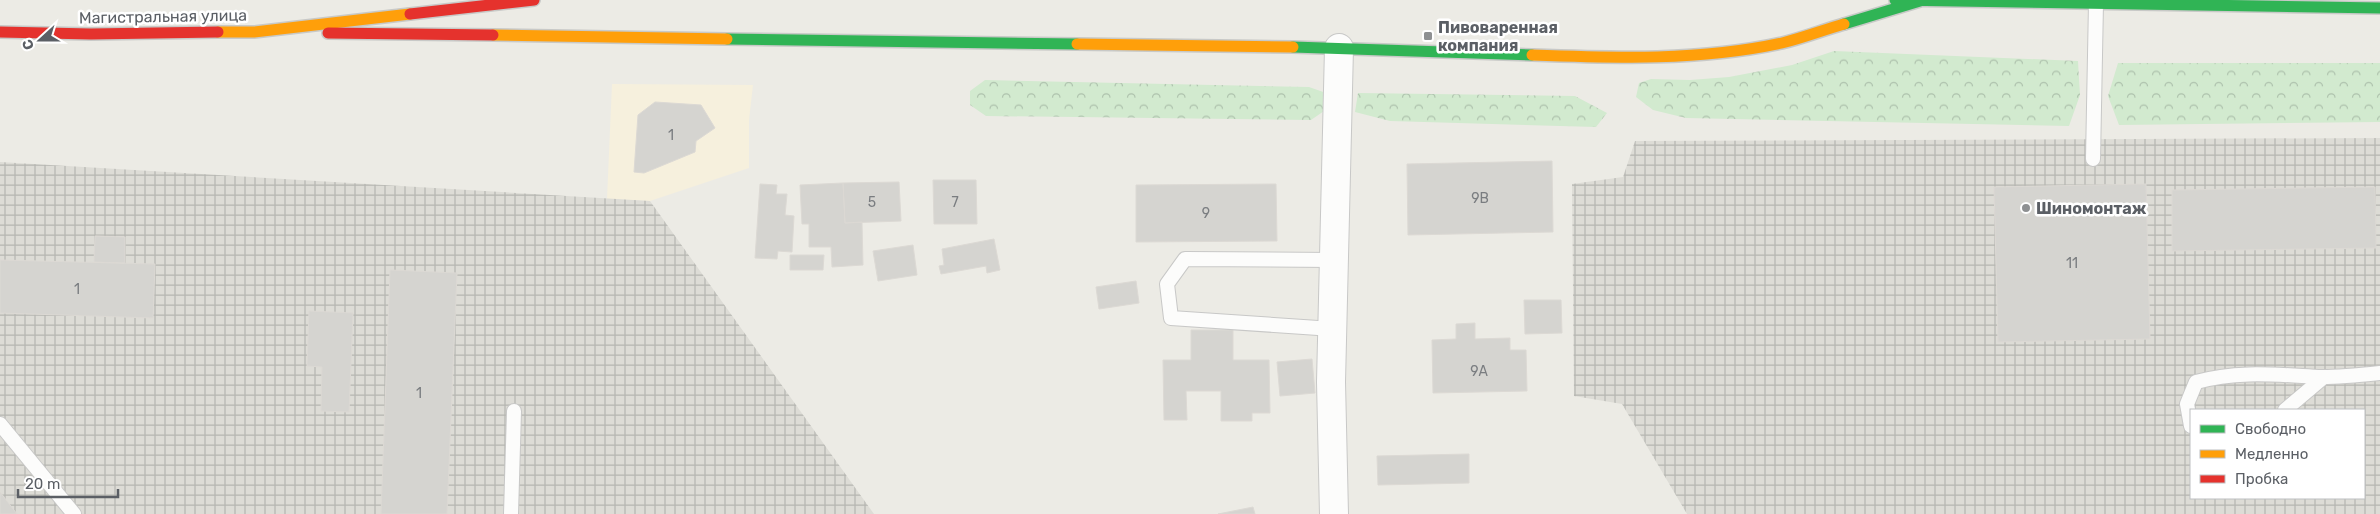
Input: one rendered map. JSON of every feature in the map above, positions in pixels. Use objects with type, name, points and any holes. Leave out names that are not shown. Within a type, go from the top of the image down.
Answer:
[{"type":"street","name":"Магистральная улица","points":[[0,32],[91,34],[254,32],[534,0]]},
{"type":"street","points":[[1895,0],[2380,8]]},
{"type":"street","points":[[254,32],[1339,48],[1628,58],[1705,54],[1782,43],[1920,0]]},
{"type":"street","points":[[1334,514],[1331,382],[1339,48]]},
{"type":"lane","points":[[2093,160],[2096,3]]},
{"type":"lane","points":[[1333,328],[1171,318],[1167,284],[1185,259],[1334,260]]},
{"type":"lane","points":[[2190,420],[2187,404],[2196,382],[2221,375],[2282,373],[2324,377],[2380,374]]},
{"type":"lane","points":[[2286,409],[2324,377]]},
{"type":"lane","points":[[510,514],[514,411]]},
{"type":"lane","points":[[0,424],[74,514]]},
{"type":"shaded area","points":[[612,84],[753,85],[749,120],[749,168],[650,201],[607,199]]},
{"type":"shaded area","points":[[2380,138],[2380,514],[1687,514],[1622,404],[1574,396],[1572,184],[1623,177],[1635,141]]},
{"type":"shaded area","points":[[0,162],[650,201],[874,514],[0,514]]},
{"type":"green space","points":[[1834,51],[2078,61],[2080,95],[2069,126],[1686,118],[1653,110],[1636,97],[1639,83],[1651,79],[1690,80],[1729,77],[1792,65]]},
{"type":"green space","points":[[2118,63],[2380,63],[2380,122],[2119,125],[2108,96]]},
{"type":"green space","points":[[985,80],[1309,87],[1329,94],[1327,109],[1311,120],[986,116],[970,105],[970,91]]},
{"type":"green space","points":[[1358,93],[1575,96],[1607,113],[1596,127],[1390,121],[1355,112]]},
{"type":"building","points":[[655,102],[701,105],[715,128],[696,141],[695,152],[644,173],[634,172],[638,115]]},
{"type":"building","points":[[1552,161],[1553,232],[1408,235],[1407,164]]},
{"type":"building","points":[[933,180],[976,180],[977,224],[934,224]]},
{"type":"building","points":[[899,182],[901,221],[845,223],[843,183]]},
{"type":"building","points":[[843,183],[845,223],[862,222],[863,265],[832,267],[831,247],[809,247],[809,224],[802,224],[800,185]]},
{"type":"building","points":[[760,184],[777,185],[776,194],[787,194],[785,215],[794,216],[792,252],[778,251],[777,259],[755,258]]},
{"type":"building","points":[[1276,184],[1277,241],[1136,242],[1136,185]]},
{"type":"building","points":[[2146,184],[2150,339],[1998,342],[1994,187]]},
{"type":"building","points":[[2375,187],[2376,248],[2172,251],[2172,190]]},
{"type":"building","points":[[95,236],[125,237],[125,263],[94,262]]},
{"type":"building","points":[[994,239],[1000,270],[987,273],[986,266],[941,274],[939,266],[944,265],[942,249]]},
{"type":"building","points":[[913,245],[917,275],[878,281],[873,251]]},
{"type":"building","points":[[790,255],[824,255],[823,270],[790,270]]},
{"type":"building","points":[[0,260],[155,264],[153,318],[0,313]]},
{"type":"building","points":[[390,270],[457,273],[447,514],[381,514]]},
{"type":"building","points":[[1136,281],[1139,303],[1099,309],[1096,287]]},
{"type":"building","points":[[1524,300],[1561,300],[1562,333],[1525,334]]},
{"type":"building","points":[[309,311],[353,313],[349,412],[321,411],[322,367],[307,366]]},
{"type":"building","points":[[1475,323],[1475,339],[1510,338],[1510,350],[1526,350],[1527,391],[1433,393],[1432,340],[1456,339],[1456,324]]},
{"type":"building","points":[[1191,330],[1233,330],[1233,360],[1269,360],[1270,413],[1252,413],[1252,421],[1221,421],[1221,391],[1186,391],[1187,420],[1164,420],[1163,360],[1191,360]]},
{"type":"building","points":[[1312,359],[1315,393],[1280,396],[1277,362]]},
{"type":"building","points":[[1469,454],[1469,483],[1378,485],[1377,456]]},
{"type":"building","points":[[0,492],[17,514],[0,514]]},
{"type":"building","points":[[1253,507],[1255,514],[1218,514]]},
{"type":"traffic: fast","points":[[1895,0],[2380,8]]},
{"type":"traffic: fast","points":[[1844,24],[1920,1]]},
{"type":"traffic: fast","points":[[727,39],[1077,44]]},
{"type":"traffic: fast","points":[[1293,47],[1532,55]]},
{"type":"traffic: slow","points":[[218,32],[254,32],[410,14]]},
{"type":"traffic: slow","points":[[1532,55],[1657,57],[1720,53],[1782,43],[1844,24]]},
{"type":"traffic: slow","points":[[493,35],[727,39]]},
{"type":"traffic: slow","points":[[1077,44],[1293,47]]},
{"type":"traffic: jam","points":[[410,14],[534,0]]},
{"type":"traffic: jam","points":[[0,32],[91,34],[218,32]]},
{"type":"traffic: jam","points":[[328,33],[493,35]]},
{"type":"place","name":"Пивоваренная компания","points":[[1428,36]]},
{"type":"place","name":"Шиномонтаж","points":[[2026,208]]}]
